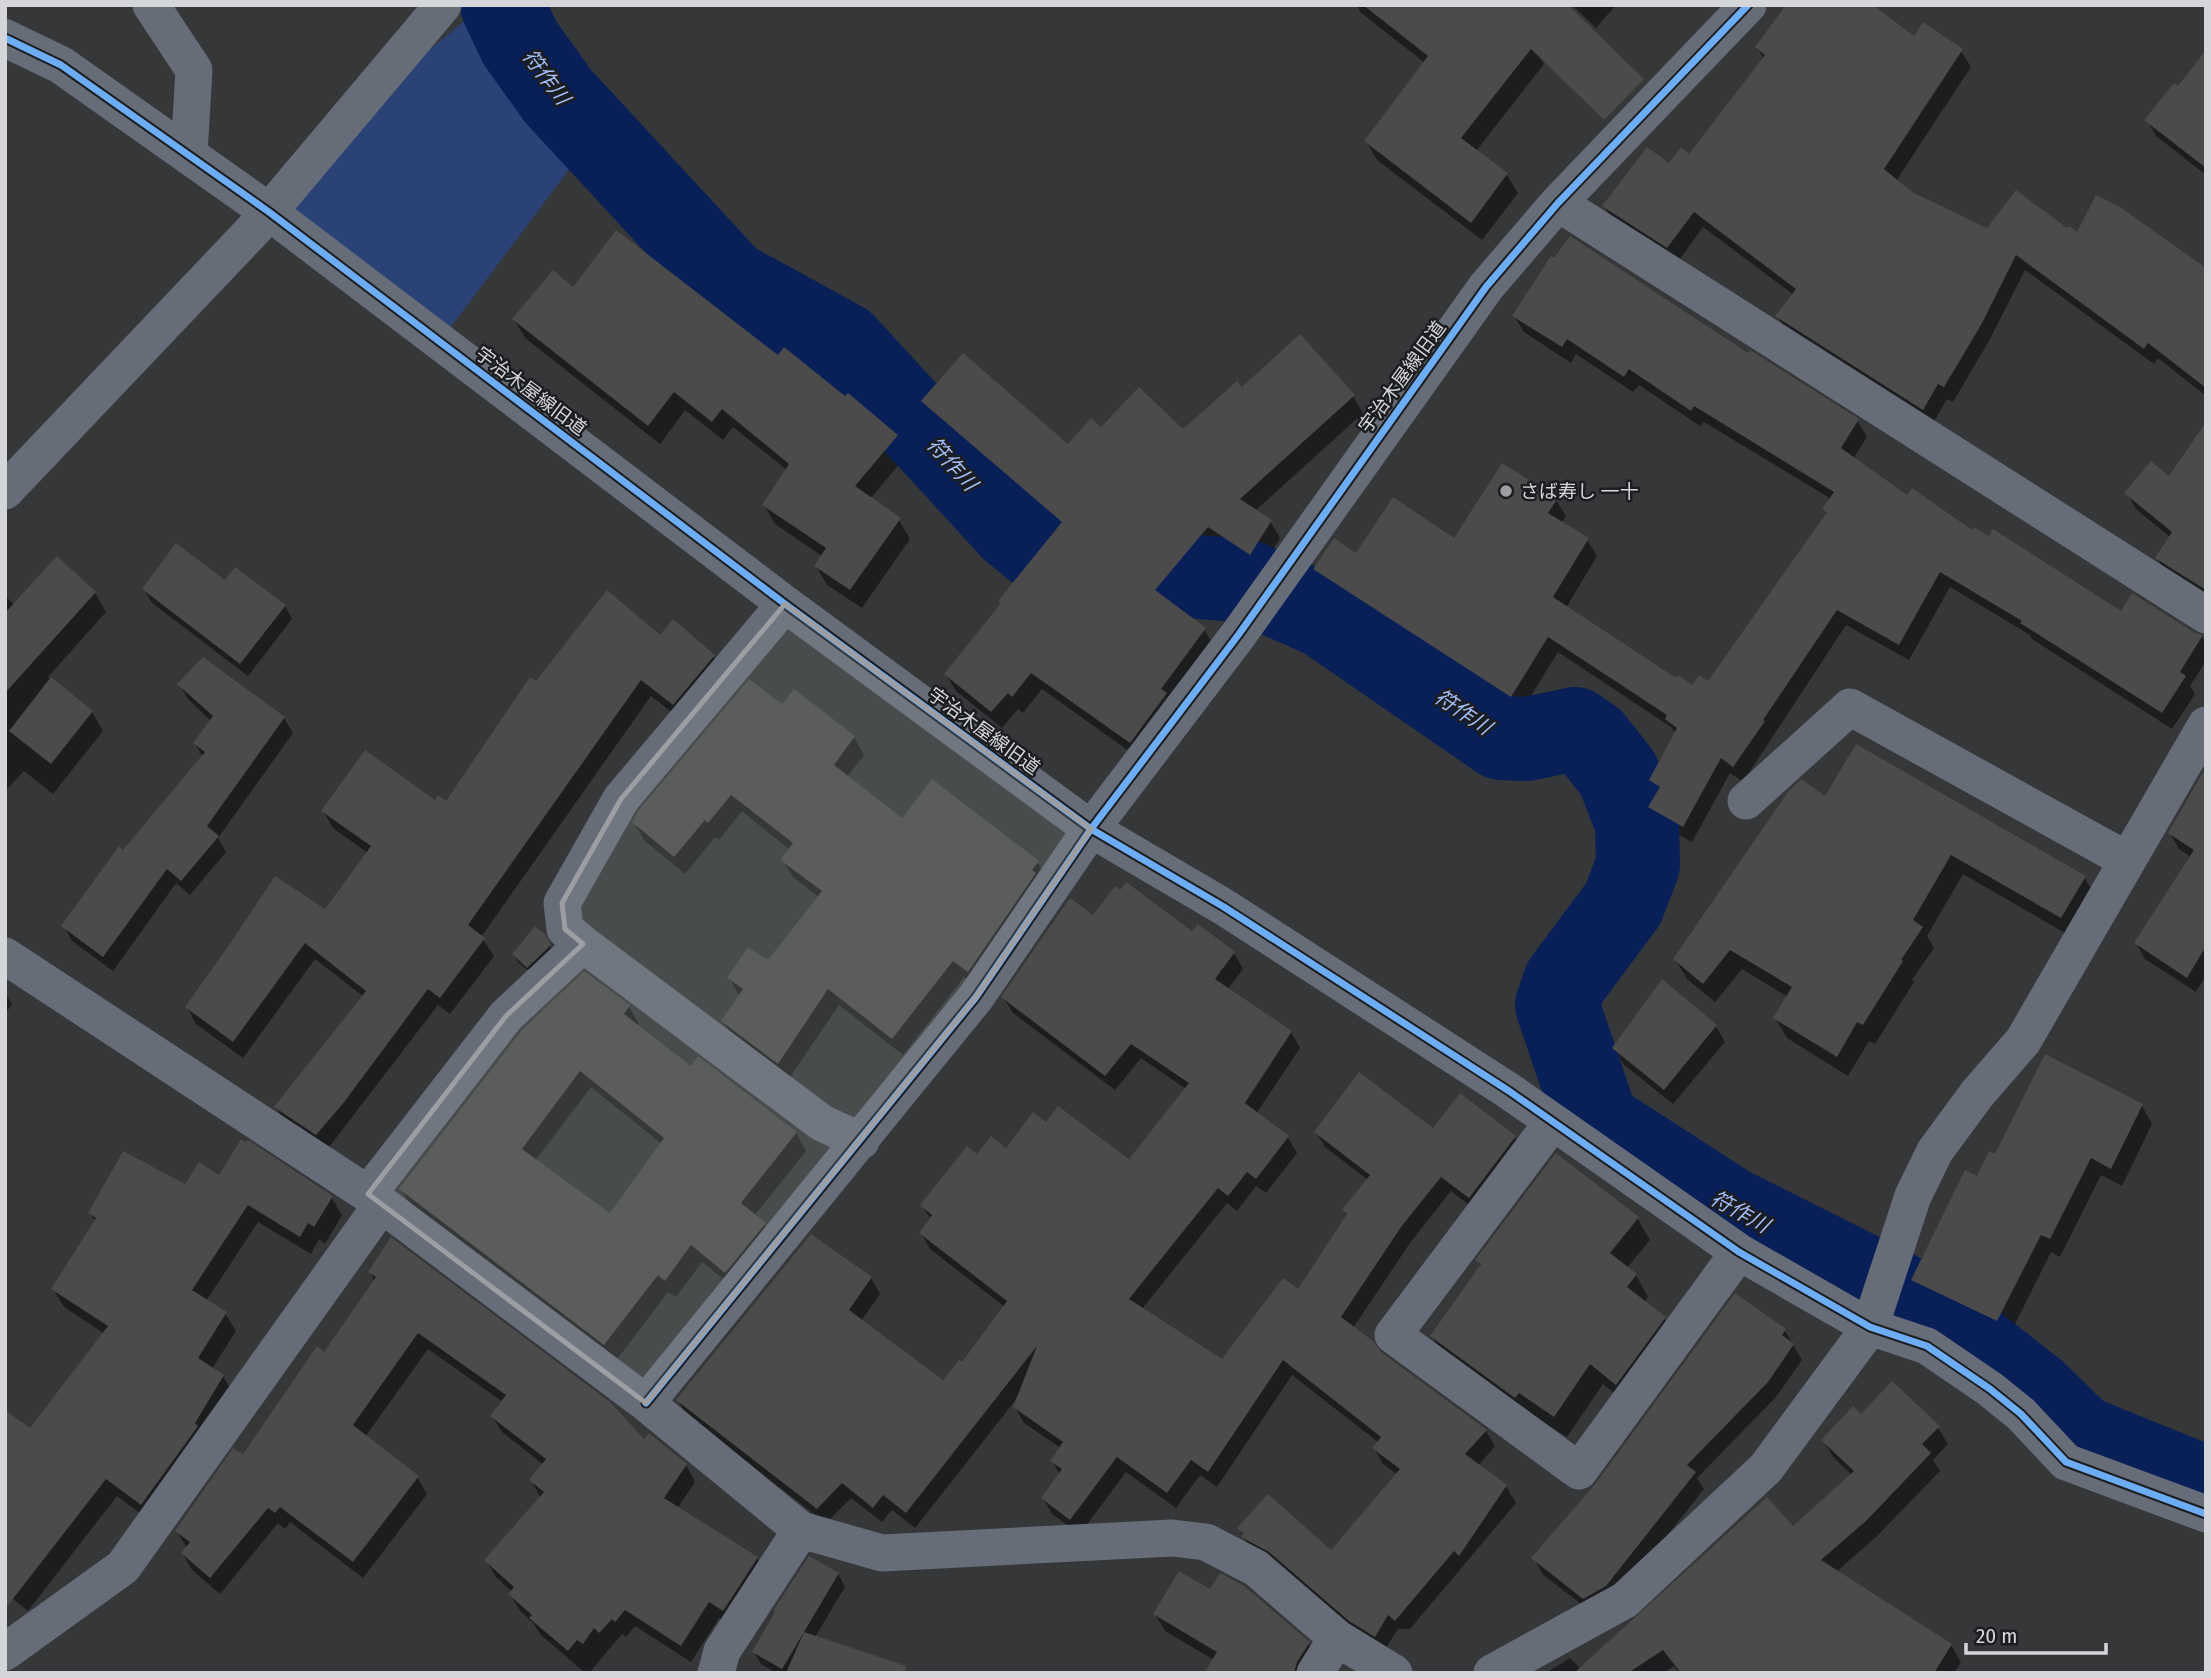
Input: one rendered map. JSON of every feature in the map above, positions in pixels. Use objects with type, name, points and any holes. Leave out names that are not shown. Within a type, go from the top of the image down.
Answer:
[{"type":"street","points":[[150,5],[194,70],[189,155]]},
{"type":"street","name":"宇治木屋線旧道","points":[[5,38],[61,65],[269,212],[785,604],[1091,829],[1239,634],[1486,287],[1558,203],[1748,5]]},
{"type":"street","points":[[5,491],[269,212],[440,7]]},
{"type":"street","points":[[1558,203],[2206,615]]},
{"type":"street","points":[[785,604],[621,799],[562,903],[565,929],[822,1123],[861,1141]]},
{"type":"street","points":[[1746,801],[1850,707],[2127,860]]},
{"type":"street","points":[[1492,1673],[1625,1600],[1766,1468],[1871,1325],[1913,1196],[1935,1151],[1977,1094],[2023,1041],[2206,724]]},
{"type":"street","points":[[646,1403],[976,997],[1091,829],[1224,907],[1498,1084],[1739,1252],[1871,1325],[1927,1346],[2021,1414],[2066,1462],[2206,1514]]},
{"type":"street","points":[[5,1652],[123,1567],[375,1199],[506,1016],[583,944]]},
{"type":"street","points":[[5,956],[375,1199],[646,1403],[801,1530],[882,1553],[1172,1538],[1206,1542],[1256,1568],[1337,1637],[1394,1673]]},
{"type":"street","points":[[1552,1123],[1393,1335],[1579,1471],[1739,1252]]},
{"type":"street","points":[[716,1673],[722,1651],[801,1530]]},
{"type":"street","points":[[1315,1673],[1337,1637]]},
{"type":"highlighted area","points":[[785,604],[1091,829],[976,997],[646,1403],[368,1194],[506,1016],[583,944],[565,929],[562,903],[621,799]]},
{"type":"shaded area","points":[[484,5],[589,143],[450,328],[277,208],[347,118]]},
{"type":"building","points":[[1363,5],[1568,5],[1644,79],[1604,120],[1531,49],[1461,138],[1508,173],[1471,223],[1364,141],[1428,56]]},
{"type":"building","points":[[1786,5],[1873,5],[1914,36],[1923,22],[1963,49],[1884,169],[1912,192],[1987,228],[2016,190],[2067,228],[2069,226],[2077,232],[2096,195],[2120,207],[2206,268],[2206,388],[2148,343],[2144,349],[2016,255],[1981,325],[1944,387],[1938,384],[1923,410],[1775,316],[1796,289],[1694,212],[1667,248],[1602,206],[1647,147],[1669,163],[1681,147],[1689,154],[1765,55],[1755,47]]},
{"type":"building","points":[[2206,50],[2206,168],[2144,120],[2174,83],[2178,86]]},
{"type":"building","points":[[616,230],[778,355],[784,347],[845,396],[848,393],[898,435],[855,486],[901,518],[850,590],[814,566],[826,548],[762,505],[789,464],[722,409],[712,422],[674,392],[648,426],[512,319],[553,270],[573,287]]},
{"type":"building","points":[[1570,236],[1748,353],[1750,350],[1859,419],[1841,448],[1907,495],[1912,488],[1972,530],[1974,527],[1989,536],[1993,529],[2121,611],[2132,593],[2195,633],[2203,635],[2180,672],[2186,676],[2162,713],[2020,623],[2022,621],[1940,572],[1899,645],[1837,610],[1733,767],[1721,758],[1683,827],[1648,807],[1660,787],[1649,780],[1677,728],[1665,719],[1667,715],[1548,637],[1511,697],[1313,569],[1334,538],[1356,553],[1393,497],[1454,538],[1502,463],[1558,498],[1548,513],[1589,538],[1553,597],[1676,678],[1678,675],[1692,685],[1699,675],[1708,681],[1827,512],[1822,509],[1834,492],[1694,406],[1691,411],[1629,369],[1624,377],[1567,339],[1562,347],[1512,316],[1551,256],[1554,258]]},
{"type":"building","points":[[1300,334],[1355,395],[1240,499],[1272,520],[1250,555],[1208,527],[1155,590],[1206,628],[1161,689],[1167,693],[1130,743],[1031,673],[1012,697],[1008,693],[991,712],[944,674],[1001,603],[998,601],[1062,522],[921,401],[963,353],[1068,444],[1091,418],[1101,427],[1139,387],[1183,429],[1237,381],[1242,387]]},
{"type":"building","points":[[2206,422],[2206,590],[2155,558],[2172,532],[2124,493],[2151,461],[2169,476]]},
{"type":"building","points":[[176,543],[225,580],[235,567],[286,605],[240,664],[142,589]]},
{"type":"building","points":[[57,556],[96,592],[5,693],[5,613]]},
{"type":"building","points":[[607,590],[660,635],[673,619],[715,655],[673,705],[641,680],[468,925],[485,938],[440,998],[428,989],[345,1101],[316,1135],[274,1107],[366,991],[305,943],[233,1042],[185,1007],[275,876],[325,909],[371,846],[321,811],[365,750],[435,800],[438,795],[446,801],[530,677],[536,681]]},
{"type":"building","points":[[203,657],[285,717],[207,826],[219,836],[181,881],[167,869],[103,957],[61,926],[119,846],[123,850],[205,752],[193,743],[213,716],[177,684]]},
{"type":"building","points":[[51,677],[93,711],[51,764],[9,731]]},
{"type":"building","points":[[749,679],[782,704],[794,689],[855,736],[834,765],[902,818],[932,779],[1039,861],[1032,870],[1036,873],[968,972],[953,961],[892,1039],[828,989],[778,1064],[721,1021],[743,989],[727,978],[748,947],[768,960],[822,891],[780,860],[793,843],[731,795],[708,823],[705,820],[674,857],[632,822],[638,811]]},
{"type":"building","points":[[1856,744],[2086,876],[2061,918],[1951,855],[1913,920],[1923,927],[1863,1025],[1857,1022],[1837,1057],[1773,1018],[1792,987],[1730,950],[1703,984],[1673,959],[1788,792],[1801,779],[1825,796]]},
{"type":"building","points":[[2206,767],[2206,946],[2187,978],[2134,943],[2194,850],[2168,833]]},
{"type":"building","points":[[1126,882],[1192,931],[1198,924],[1235,952],[1215,979],[1292,1031],[1245,1103],[1289,1136],[1256,1179],[1247,1172],[1228,1196],[1218,1188],[1129,1299],[1222,1359],[1283,1278],[1298,1289],[1347,1214],[1342,1210],[1370,1175],[1314,1132],[1359,1072],[1433,1128],[1460,1093],[1516,1136],[1469,1198],[1441,1177],[1401,1227],[1341,1317],[1374,1342],[1381,1352],[1487,1430],[1465,1454],[1507,1485],[1459,1556],[1454,1551],[1395,1621],[1388,1615],[1375,1637],[1349,1621],[1269,1552],[1241,1537],[1243,1533],[1237,1528],[1268,1494],[1331,1550],[1400,1469],[1372,1448],[1381,1437],[1283,1360],[1208,1472],[1191,1460],[1167,1493],[1117,1457],[1070,1520],[1041,1498],[1062,1469],[1050,1461],[1063,1442],[1013,1407],[1037,1346],[906,1513],[883,1495],[873,1508],[842,1483],[817,1509],[676,1400],[811,1234],[872,1277],[849,1310],[943,1380],[959,1360],[962,1362],[1007,1301],[919,1233],[932,1215],[920,1205],[967,1146],[977,1154],[991,1136],[1006,1148],[1033,1112],[1046,1122],[1058,1106],[1129,1159],[1189,1083],[1131,1044],[1105,1076],[1001,997],[1070,898],[1093,915],[1115,886],[1120,890]]},
{"type":"building","points":[[535,926],[546,935],[551,945],[527,968],[512,954]]},
{"type":"building","points":[[584,971],[630,1005],[624,1014],[691,1066],[698,1056],[797,1132],[741,1203],[766,1223],[725,1273],[691,1245],[665,1281],[658,1275],[604,1345],[399,1189],[522,1030]],"holes":[[[580,1071],[664,1138],[610,1213],[522,1149]]]},
{"type":"building","points":[[1662,979],[1717,1025],[1664,1090],[1612,1048]]},
{"type":"building","points":[[2045,1054],[2143,1104],[2111,1169],[2091,1158],[2050,1239],[2041,1235],[1997,1321],[1911,1280],[1965,1170],[1977,1176],[1989,1151],[1995,1154]]},
{"type":"building","points":[[241,1139],[246,1142],[248,1140],[333,1196],[314,1227],[308,1223],[300,1237],[248,1205],[192,1290],[227,1312],[198,1358],[224,1375],[195,1423],[198,1426],[141,1505],[106,1479],[5,1609],[5,1410],[30,1428],[108,1326],[51,1289],[96,1218],[88,1213],[123,1151],[185,1184],[199,1162],[219,1175]]},
{"type":"building","points":[[1556,1153],[1639,1217],[1610,1253],[1637,1274],[1627,1287],[1666,1317],[1616,1385],[1590,1364],[1554,1417],[1519,1393],[1515,1398],[1430,1336],[1481,1264],[1475,1260]]},
{"type":"building","points":[[391,1237],[611,1403],[644,1439],[649,1433],[687,1464],[664,1498],[758,1557],[723,1611],[709,1602],[681,1646],[625,1610],[615,1622],[612,1619],[599,1633],[594,1628],[583,1644],[577,1640],[568,1651],[529,1618],[532,1615],[508,1594],[514,1587],[484,1560],[544,1492],[529,1480],[546,1459],[490,1416],[506,1395],[418,1333],[353,1425],[419,1476],[353,1562],[280,1507],[275,1513],[268,1508],[210,1578],[181,1553],[190,1542],[175,1531],[233,1448],[243,1454],[317,1346],[324,1352],[376,1277],[368,1272]]},
{"type":"building","points":[[1735,1293],[1786,1329],[1782,1335],[1794,1344],[1768,1382],[1687,1465],[1696,1472],[1606,1586],[1583,1599],[1531,1558],[1596,1483]]},
{"type":"building","points":[[1892,1381],[1940,1426],[1922,1444],[1931,1453],[1867,1520],[1821,1560],[1952,1644],[1934,1673],[1681,1673],[1663,1650],[1628,1673],[1574,1673],[1767,1497],[1793,1526],[1854,1471],[1821,1440],[1853,1406],[1861,1414]]},
{"type":"building","points":[[809,1556],[839,1573],[782,1669],[752,1652],[775,1612],[773,1611]]},
{"type":"building","points":[[1179,1571],[1210,1589],[1220,1573],[1244,1586],[1310,1642],[1297,1662],[1294,1673],[1204,1673],[1217,1652],[1153,1614]]},
{"type":"building","points":[[804,1632],[906,1666],[905,1673],[786,1673]]},
{"type":"waterway","name":"符作川","points":[[502,5],[520,43],[558,96],[730,282],[843,344],[1013,529],[1039,550],[1082,567],[1245,581],[1324,616],[1501,738],[1527,739],[1575,729],[1592,741],[1618,774],[1637,823],[1638,865],[1623,904],[1565,982],[1557,1005],[1597,1123],[1730,1209],[1925,1307],[2034,1392],[2080,1437],[2206,1488]]},
{"type":"cycle path","points":[[646,1403],[976,997],[1091,829],[1239,634],[1486,287],[1558,203],[1748,5]]},
{"type":"cycle path","points":[[5,38],[61,65],[269,212],[785,604],[1091,829],[1224,907],[1509,1091],[1739,1252],[1870,1327],[1927,1346],[2021,1414],[2066,1462],[2206,1514]]},
{"type":"place","name":"さば寿し 一十","points":[[1506,491]]}]
